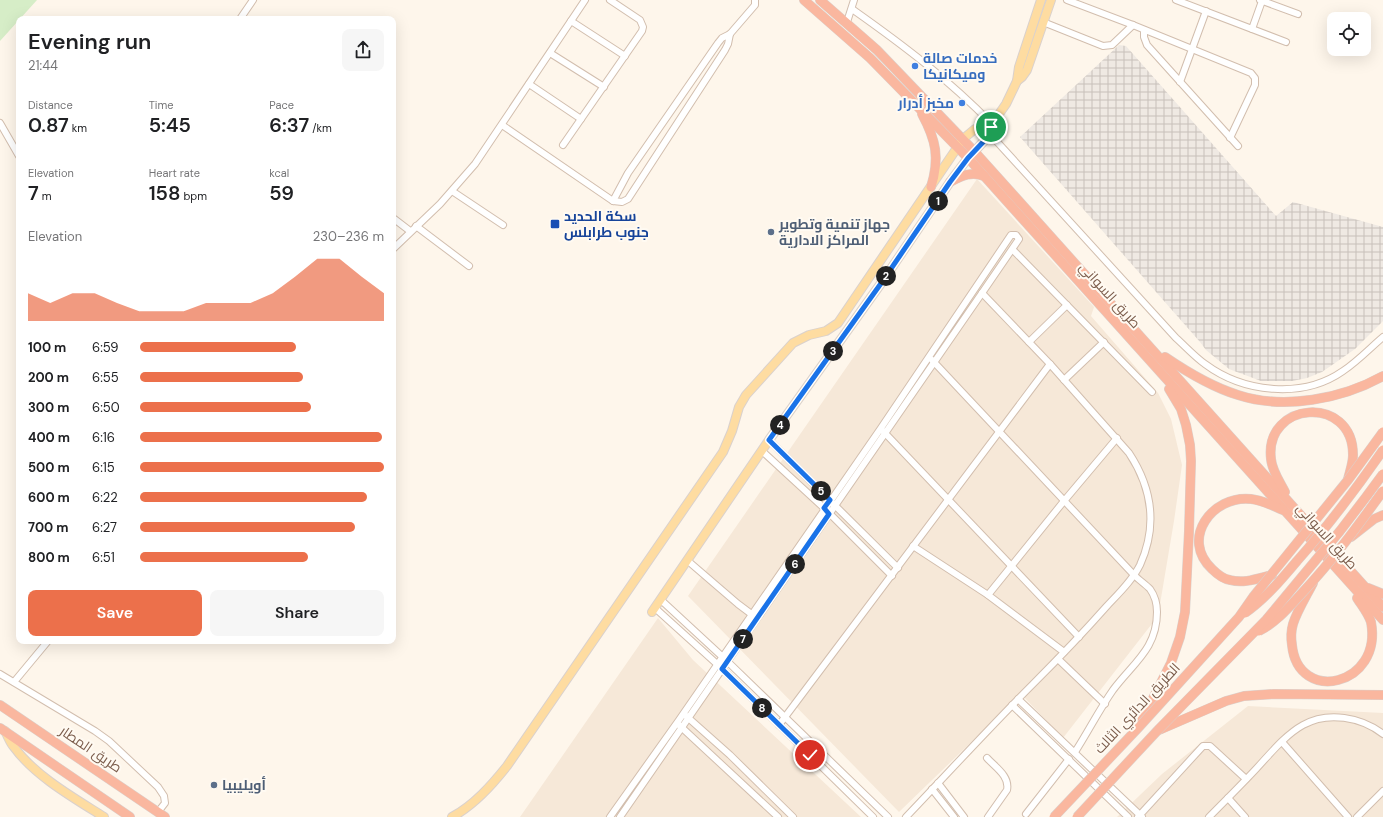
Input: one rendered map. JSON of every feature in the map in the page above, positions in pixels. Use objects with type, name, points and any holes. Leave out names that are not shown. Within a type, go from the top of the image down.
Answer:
[{"type":"highway","name":"طريق السواني","points":[[804,0],[870,58],[971,154],[1154,351],[1288,508],[1334,566],[1383,620]]},
{"type":"highway","name":"طريق السواني","points":[[820,0],[847,22],[902,74],[960,143]]},
{"type":"highway","points":[[825,17],[832,10]]},
{"type":"highway","points":[[917,104],[934,140],[936,165],[931,187]]},
{"type":"highway","name":"طريق السواني","points":[[971,154],[984,176],[1146,357],[1383,607]]},
{"type":"highway","points":[[950,182],[967,174],[978,174],[984,176]]},
{"type":"highway","points":[[1154,351],[1185,371],[1210,383],[1238,395],[1263,401],[1313,400],[1355,390],[1383,376]]},
{"type":"highway","points":[[1139,727],[1174,656],[1183,625],[1188,557],[1191,461],[1189,438],[1181,408],[1146,357]]},
{"type":"highway","points":[[1288,508],[1271,460],[1271,449],[1273,439],[1278,429],[1285,421],[1294,415],[1310,412],[1326,414],[1336,419],[1344,426],[1350,435],[1352,445],[1352,466],[1348,480]]},
{"type":"highway","name":"الطريق الدائري الثالث","points":[[1054,817],[1139,727],[1239,617],[1253,597],[1348,480],[1383,432]]},
{"type":"highway","name":"الطريق الدائري الثالث","points":[[1239,617],[1252,608],[1269,592],[1305,552],[1345,503],[1383,450]]},
{"type":"highway","points":[[1077,817],[1158,730],[1252,635],[1340,531],[1383,474]]},
{"type":"highway","points":[[1252,635],[1276,621],[1314,580],[1350,538],[1383,491]]},
{"type":"highway","points":[[1272,575],[1246,581],[1224,578],[1210,566],[1203,557],[1200,546],[1200,534],[1209,514],[1218,507],[1232,501],[1252,499],[1288,508]]},
{"type":"highway","points":[[1350,538],[1374,519],[1383,514]]},
{"type":"highway","points":[[1314,580],[1293,624],[1292,640],[1294,656],[1304,671],[1315,678],[1327,681],[1346,680],[1359,673],[1369,661],[1373,646],[1373,629],[1367,614],[1334,566]]},
{"type":"highway","points":[[1364,586],[1383,594]]},
{"type":"highway","points":[[1158,730],[1226,701],[1244,696],[1274,694],[1383,695]]},
{"type":"highway","name":"طريق المطار","points":[[0,705],[162,814]]},
{"type":"highway","points":[[2,729],[130,817]]},
{"type":"main road","points":[[654,610],[769,440],[882,282],[950,182],[971,154],[984,142],[992,124],[1006,104],[1017,81],[1019,67],[1041,0]]},
{"type":"main road","points":[[1017,81],[1027,70],[1051,0]]},
{"type":"main road","points":[[452,817],[484,793],[507,766],[722,452],[732,431],[739,407],[746,395],[793,343],[809,335],[826,331],[838,323],[960,143],[975,129],[992,124]]},
{"type":"main road","points":[[873,273],[882,282]]},
{"type":"main road","points":[[2,729],[13,746],[36,770],[58,787],[104,817]]},
{"type":"street","points":[[242,16],[253,0]]},
{"type":"street","points":[[396,246],[452,191],[475,164],[585,0]]},
{"type":"street","points":[[563,145],[641,34],[643,27],[640,20],[610,0]]},
{"type":"street","points":[[613,201],[628,173],[718,43],[722,38],[730,34],[755,5],[755,0]]},
{"type":"street","points":[[847,22],[854,0]]},
{"type":"street","points":[[1066,0],[1133,25],[1251,73],[1255,78],[1255,85],[1230,138]]},
{"type":"street","points":[[1176,0],[1286,42]]},
{"type":"street","points":[[1252,29],[1261,0],[1298,14]]},
{"type":"street","points":[[852,10],[899,42],[941,76],[992,124]]},
{"type":"street","points":[[1180,82],[1206,11]]},
{"type":"street","points":[[571,21],[625,56]]},
{"type":"street","points":[[1043,22],[1103,46],[1112,45],[1133,25]]},
{"type":"street","points":[[1144,30],[1146,45],[1238,146]]},
{"type":"street","points":[[502,125],[613,201],[622,202],[628,199],[725,50],[730,34]]},
{"type":"street","points":[[550,53],[604,87]]},
{"type":"street","points":[[529,84],[581,119]]},
{"type":"street","points":[[0,123],[16,151]]},
{"type":"street","points":[[989,133],[1176,338],[1204,364],[1221,374],[1248,384],[1268,388],[1289,390],[1309,386],[1344,371],[1383,337]]},
{"type":"street","points":[[452,191],[503,226]]},
{"type":"street","points":[[396,220],[410,232]]},
{"type":"street","points":[[416,226],[469,266]]},
{"type":"street","points":[[611,817],[679,725],[755,616],[829,514],[1013,250],[1019,239],[1014,234],[881,428],[824,508],[755,616]]},
{"type":"street","points":[[1013,250],[1152,392]]},
{"type":"street","points":[[906,817],[1079,637],[1134,575],[1142,558],[1149,534],[1151,516],[1145,482],[1139,468],[1129,453],[1050,364],[982,293]]},
{"type":"street","points":[[1029,342],[1067,305]]},
{"type":"street","points":[[1064,380],[1104,342]]},
{"type":"street","points":[[930,357],[1155,597],[1157,606],[1156,629],[1152,641],[1104,704],[1075,752]]},
{"type":"street","points":[[779,725],[1050,364]]},
{"type":"street","points":[[881,428],[1079,637]]},
{"type":"street","points":[[988,596],[1064,501],[1117,438]]},
{"type":"street","points":[[769,440],[898,568]]},
{"type":"street","points":[[762,451],[824,508],[892,576]]},
{"type":"street","points":[[913,546],[988,596],[1064,652]]},
{"type":"street","points":[[688,561],[738,604],[755,616]]},
{"type":"street","points":[[661,600],[725,659],[888,817]]},
{"type":"street","points":[[654,610],[720,666],[873,817]]},
{"type":"street","points":[[14,682],[46,644]]},
{"type":"street","points":[[1058,658],[1104,704]]},
{"type":"street","points":[[0,674],[95,731],[115,746],[158,787],[164,796],[165,803],[162,814]]},
{"type":"street","points":[[1018,699],[1075,752],[1140,816],[1203,746],[1210,746],[1246,779]]},
{"type":"street","points":[[1012,705],[1128,817]]},
{"type":"street","points":[[686,715],[730,755],[793,817]]},
{"type":"street","points":[[1210,817],[1282,742],[1302,726],[1316,720],[1344,718],[1360,721],[1375,728],[1383,734]]},
{"type":"street","points":[[620,817],[679,725]]},
{"type":"street","points":[[679,725],[778,817]]},
{"type":"street","points":[[1282,742],[1348,817]]},
{"type":"street","points":[[987,758],[1005,776],[1008,785],[1007,790],[988,817]]},
{"type":"street","points":[[1026,814],[1069,759]]},
{"type":"street","points":[[938,783],[964,817]]},
{"type":"street","points":[[932,789],[954,817]]},
{"type":"street","points":[[1357,817],[1383,791]]},
{"type":"street","points":[[1228,798],[1245,817]]},
{"type":"shaded area","points":[[1119,45],[1126,46],[1276,216],[1293,202],[1383,227],[1383,321],[1355,349],[1322,372],[1307,378],[1292,381],[1261,381],[1229,369],[1206,350],[1020,137]]},
{"type":"shaded area","points":[[977,179],[1094,307],[1091,316],[1158,393],[1171,419],[1182,465],[1158,616],[1063,738],[1021,694],[899,812],[688,596]]},
{"type":"shaded area","points":[[658,618],[693,660],[861,817],[520,817]]},
{"type":"shaded area","points":[[1248,706],[1383,713],[1383,817],[1117,817],[1162,774]]},
{"type":"green space","points":[[0,0],[37,0],[23,16],[16,16],[16,23],[0,41]]},
{"type":"place","name":"خدمات صالة وميكانيكا","points":[[915,66]]},
{"type":"place","name":"مخبز أدرار","points":[[962,103]]},
{"type":"place","name":"سكة الحديد جنوب طرابلس","points":[[555,224]]},
{"type":"place","name":"جهاز تنمية وتطوير المراكز الادارية","points":[[771,232]]},
{"type":"place","name":"أويليبيا","points":[[214,785]]},
{"type":"route","points":[[810,755],[722,669],[829,514],[824,508],[830,500],[769,440],[882,282],[950,182],[968,158],[984,142],[991,127]]}]
